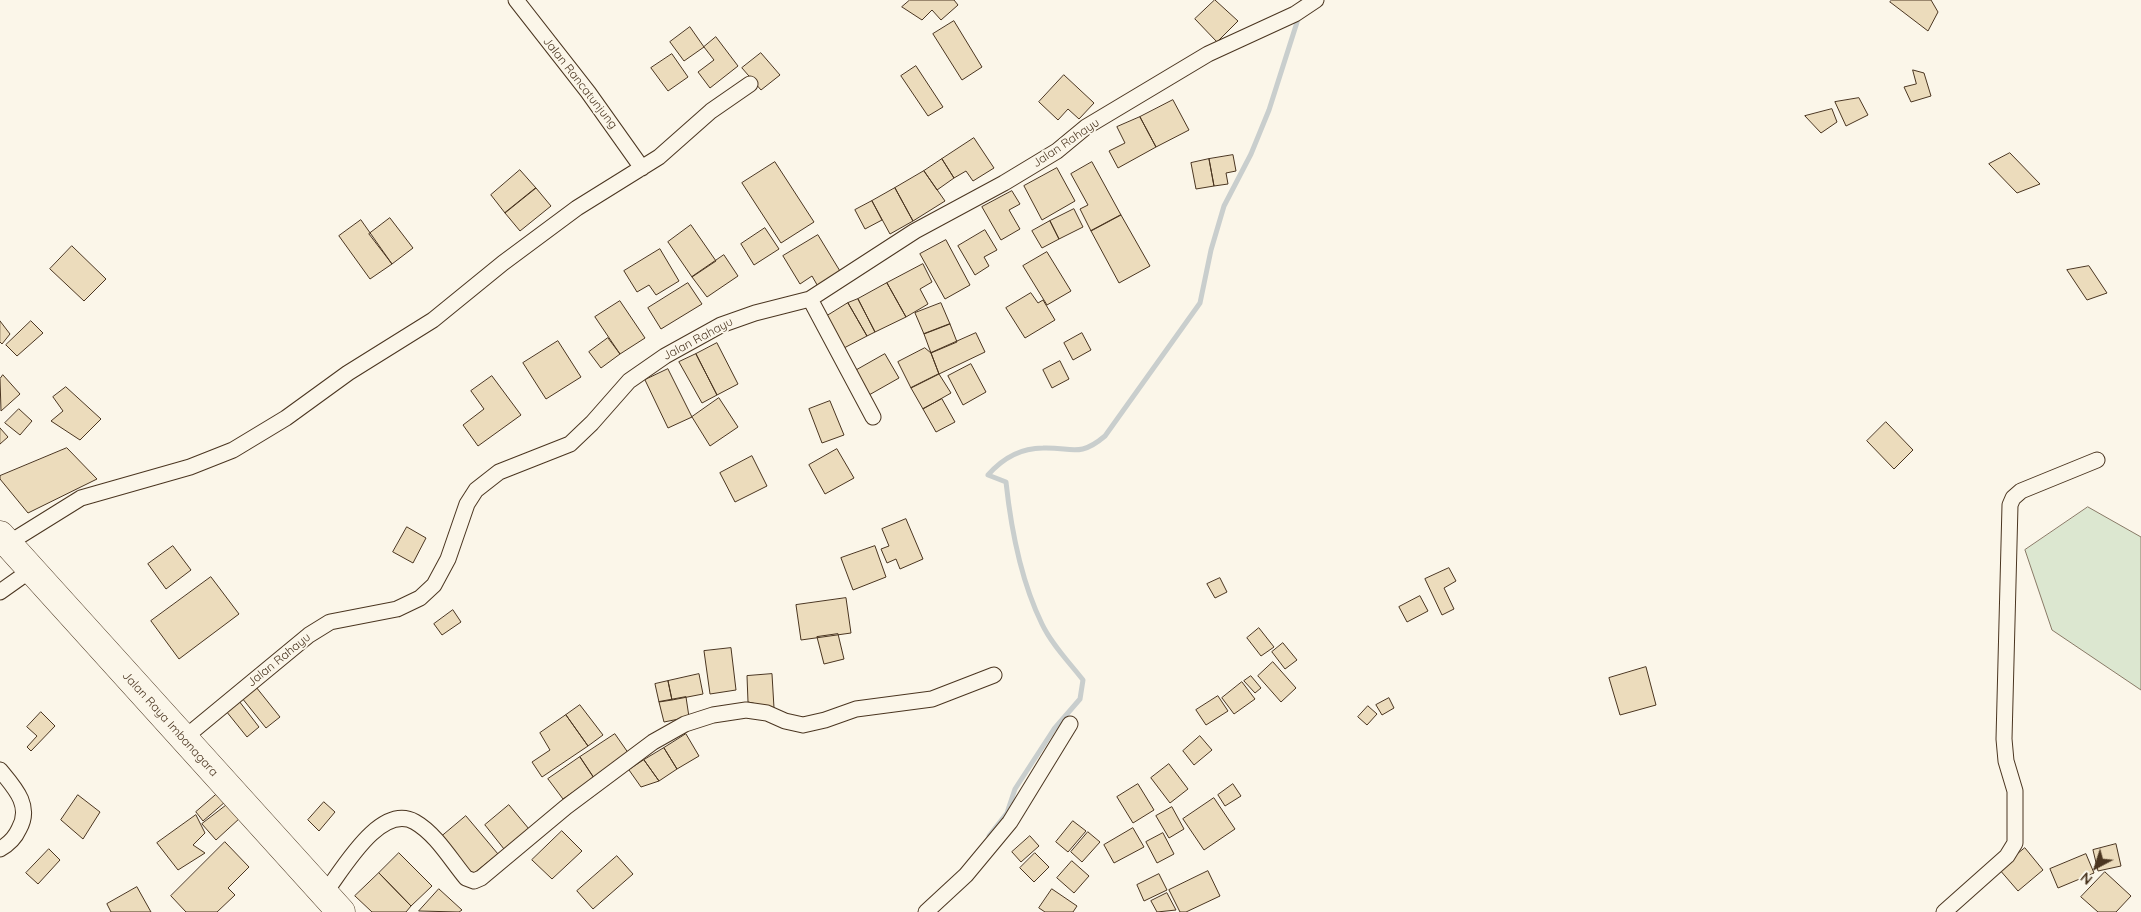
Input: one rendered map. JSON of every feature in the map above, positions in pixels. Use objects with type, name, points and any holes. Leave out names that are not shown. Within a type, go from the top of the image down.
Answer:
[{"type":"highway","name":"Jalan Raya Imbanagara","points":[[4,540],[332,903]]},
{"type":"street","name":"Jalan Rancatunjung","points":[[516,0],[588,92],[642,168]]},
{"type":"street","name":"Jalan Rahayu","points":[[183,739],[309,635],[330,622],[397,609],[428,592],[448,559],[466,504],[485,480],[499,472],[547,455],[570,444],[592,423],[629,381],[665,356],[737,318],[810,299],[915,231],[1004,183],[1057,151],[1086,127],[1208,54],[1305,8]]},
{"type":"street","points":[[4,540],[81,498],[190,466],[233,450],[286,418],[348,373],[433,320],[503,263],[577,208],[659,157],[711,110],[750,84]]},
{"type":"street","points":[[810,299],[873,417]]},
{"type":"street","points":[[1944,912],[2007,856],[2015,843],[2015,791],[2006,761],[2004,739],[2010,505],[2013,498],[2022,491],[2097,460]]},
{"type":"street","points":[[0,592],[31,570]]},
{"type":"street","points":[[332,903],[361,845],[379,826],[397,817],[407,818],[430,833],[466,878],[474,881],[481,878],[566,807],[653,742],[685,724],[712,715],[746,710],[767,713],[803,725],[825,720],[856,709],[932,699],[994,675]]},
{"type":"street","points":[[926,912],[966,875],[1010,822],[1070,724]]},
{"type":"street","points":[[0,770],[25,805],[25,819],[8,845],[0,849]]},
{"type":"green space","points":[[2088,507],[2141,537],[2141,690],[2052,630],[2025,550]]},
{"type":"building","points":[[910,0],[954,0],[958,5],[941,20],[932,10],[922,20],[902,7]]},
{"type":"building","points":[[1215,0],[1238,21],[1217,42],[1195,19]]},
{"type":"building","points":[[1892,0],[1931,0],[1938,12],[1928,31],[1890,2]]},
{"type":"building","points":[[954,21],[982,67],[962,80],[933,34]]},
{"type":"building","points":[[690,27],[704,47],[684,61],[670,42]]},
{"type":"building","points":[[716,37],[738,66],[710,88],[698,72],[714,60],[704,47]]},
{"type":"building","points":[[761,53],[780,75],[761,90],[742,68]]},
{"type":"building","points":[[672,54],[688,77],[668,91],[651,68]]},
{"type":"building","points":[[916,66],[943,107],[928,116],[901,76]]},
{"type":"building","points":[[1913,70],[1924,73],[1931,96],[1911,102],[1904,87],[1916,84]]},
{"type":"building","points":[[1064,75],[1094,103],[1079,119],[1068,109],[1058,120],[1039,102]]},
{"type":"building","points":[[1859,98],[1868,115],[1846,126],[1835,102]]},
{"type":"building","points":[[1173,100],[1189,130],[1156,147],[1140,117]]},
{"type":"building","points":[[1832,109],[1837,122],[1821,133],[1805,116]]},
{"type":"building","points":[[1140,117],[1156,147],[1118,168],[1109,151],[1125,143],[1117,127]]},
{"type":"building","points":[[974,138],[994,168],[973,181],[966,171],[954,178],[942,159]]},
{"type":"building","points":[[2010,153],[2040,184],[2017,193],[1989,164]]},
{"type":"building","points":[[1233,155],[1236,171],[1226,173],[1228,184],[1214,186],[1209,159]]},
{"type":"building","points":[[942,159],[954,178],[937,190],[924,171]]},
{"type":"building","points":[[1209,159],[1214,186],[1196,189],[1191,163]]},
{"type":"building","points":[[775,162],[814,222],[781,243],[742,183]]},
{"type":"building","points":[[1092,162],[1121,215],[1091,231],[1080,209],[1088,205],[1071,174]]},
{"type":"building","points":[[1057,168],[1075,201],[1042,220],[1024,186]]},
{"type":"building","points":[[520,170],[536,188],[505,213],[491,195]]},
{"type":"building","points":[[924,171],[945,201],[913,221],[895,188]]},
{"type":"building","points":[[536,188],[551,206],[520,231],[505,213]]},
{"type":"building","points":[[895,188],[913,221],[890,234],[872,201]]},
{"type":"building","points":[[1012,191],[1020,204],[1009,210],[1020,229],[1001,240],[982,207]]},
{"type":"building","points":[[872,201],[882,220],[865,229],[855,210]]},
{"type":"building","points":[[1074,209],[1083,227],[1059,239],[1050,221]]},
{"type":"building","points":[[1121,215],[1150,266],[1119,283],[1091,231]]},
{"type":"building","points":[[390,218],[413,248],[392,264],[369,234]]},
{"type":"building","points":[[361,220],[392,264],[370,279],[339,236]]},
{"type":"building","points":[[1050,221],[1059,239],[1042,248],[1032,231]]},
{"type":"building","points":[[691,225],[716,261],[692,277],[668,242]]},
{"type":"building","points":[[765,228],[779,249],[754,265],[741,244]]},
{"type":"building","points":[[985,230],[997,250],[984,257],[989,266],[975,275],[958,246]]},
{"type":"building","points":[[818,235],[843,276],[820,290],[812,276],[800,284],[783,256]]},
{"type":"building","points":[[946,240],[970,285],[945,299],[920,254]]},
{"type":"building","points":[[72,246],[106,279],[84,301],[50,269]]},
{"type":"building","points":[[660,249],[679,281],[656,295],[649,285],[637,292],[624,271]]},
{"type":"building","points":[[1047,252],[1071,291],[1047,305],[1023,266]]},
{"type":"building","points":[[724,255],[738,276],[707,297],[692,277]]},
{"type":"building","points":[[923,264],[932,282],[920,289],[928,304],[906,317],[887,283]]},
{"type":"building","points":[[2089,266],[2107,293],[2087,300],[2067,270]]},
{"type":"building","points":[[688,283],[702,304],[661,329],[648,308]]},
{"type":"building","points":[[887,283],[906,317],[875,332],[858,299]]},
{"type":"building","points":[[1031,293],[1038,303],[1043,300],[1055,320],[1025,338],[1006,308]]},
{"type":"building","points":[[858,299],[875,332],[867,336],[848,303]]},
{"type":"building","points":[[620,301],[645,338],[620,354],[595,317]]},
{"type":"building","points":[[848,303],[867,336],[844,348],[827,316]]},
{"type":"building","points":[[941,303],[950,324],[924,334],[915,313]]},
{"type":"building","points":[[0,321],[10,334],[2,344],[0,342]]},
{"type":"building","points":[[31,321],[43,333],[17,356],[6,345]]},
{"type":"building","points":[[950,324],[957,342],[931,353],[924,334]]},
{"type":"building","points":[[976,333],[985,352],[939,374],[931,353]]},
{"type":"building","points":[[1082,333],[1091,350],[1073,360],[1064,343]]},
{"type":"building","points":[[608,338],[620,354],[601,368],[589,352]]},
{"type":"building","points":[[558,341],[581,377],[546,399],[523,363]]},
{"type":"building","points":[[717,343],[738,384],[717,395],[696,354]]},
{"type":"building","points":[[925,348],[931,353],[939,374],[911,388],[898,362]]},
{"type":"building","points":[[696,354],[717,395],[702,403],[679,362]]},
{"type":"building","points":[[885,354],[899,378],[869,395],[855,371]]},
{"type":"building","points":[[1060,361],[1069,379],[1052,388],[1043,370]]},
{"type":"building","points":[[971,364],[986,392],[963,405],[948,376]]},
{"type":"building","points":[[668,369],[692,417],[668,428],[645,380]]},
{"type":"building","points":[[939,374],[951,393],[923,409],[911,388]]},
{"type":"building","points":[[3,375],[20,394],[1,411],[0,379]]},
{"type":"building","points":[[492,376],[521,415],[478,446],[463,425],[484,409],[471,391]]},
{"type":"building","points":[[66,387],[101,419],[80,440],[51,421],[63,411],[53,397]]},
{"type":"building","points":[[719,398],[738,427],[710,446],[692,417]]},
{"type":"building","points":[[942,399],[955,422],[936,432],[923,409]]},
{"type":"building","points":[[830,401],[844,435],[822,443],[809,409]]},
{"type":"building","points":[[19,409],[32,421],[20,435],[5,423]]},
{"type":"building","points":[[1886,422],[1913,450],[1894,469],[1867,441]]},
{"type":"building","points":[[0,428],[8,437],[0,444]]},
{"type":"building","points":[[67,448],[97,479],[28,513],[0,479],[0,476]]},
{"type":"building","points":[[837,449],[854,478],[825,494],[809,465]]},
{"type":"building","points":[[752,456],[767,486],[735,502],[720,473]]},
{"type":"building","points":[[906,519],[923,559],[900,569],[896,559],[887,563],[881,549],[889,546],[882,529]]},
{"type":"building","points":[[407,527],[426,538],[413,563],[393,552]]},
{"type":"building","points":[[173,546],[191,570],[166,589],[148,564]]},
{"type":"building","points":[[875,546],[886,577],[853,590],[841,558]]},
{"type":"building","points":[[1449,568],[1456,581],[1444,588],[1454,609],[1442,615],[1425,579]]},
{"type":"building","points":[[211,577],[239,614],[179,659],[151,621]]},
{"type":"building","points":[[1220,578],[1227,592],[1215,598],[1207,584]]},
{"type":"building","points":[[1420,596],[1428,611],[1407,622],[1399,607]]},
{"type":"building","points":[[846,598],[851,633],[801,640],[796,605]]},
{"type":"building","points":[[453,610],[461,622],[442,635],[434,624]]},
{"type":"building","points":[[1259,628],[1274,647],[1261,656],[1247,638]]},
{"type":"building","points":[[838,634],[844,659],[824,664],[817,637]]},
{"type":"building","points":[[1283,643],[1297,660],[1285,669],[1272,652]]},
{"type":"building","points":[[731,648],[736,690],[710,694],[704,651]]},
{"type":"building","points":[[1273,662],[1296,688],[1281,702],[1258,676]]},
{"type":"building","points":[[1646,667],[1656,705],[1620,715],[1609,678]]},
{"type":"building","points":[[699,674],[703,694],[672,700],[668,681]]},
{"type":"building","points":[[772,674],[774,708],[748,702],[747,676]]},
{"type":"building","points":[[1251,676],[1261,688],[1255,693],[1244,681]]},
{"type":"building","points":[[668,681],[672,700],[659,702],[655,684]]},
{"type":"building","points":[[1242,682],[1255,699],[1234,714],[1222,698]]},
{"type":"building","points":[[256,687],[280,717],[266,728],[242,698]]},
{"type":"building","points":[[1218,696],[1228,711],[1206,725],[1196,710]]},
{"type":"building","points":[[686,697],[689,717],[664,722],[659,702]]},
{"type":"building","points":[[1389,698],[1394,708],[1382,715],[1376,705]]},
{"type":"building","points":[[239,701],[259,727],[247,737],[226,711]]},
{"type":"building","points":[[580,705],[603,735],[588,746],[566,715]]},
{"type":"building","points":[[1368,706],[1377,714],[1367,725],[1358,717]]},
{"type":"building","points":[[41,712],[55,726],[31,751],[27,747],[37,736],[27,727]]},
{"type":"building","points":[[566,715],[588,746],[542,777],[532,762],[550,750],[540,733]]},
{"type":"building","points":[[615,734],[629,754],[594,778],[580,757]]},
{"type":"building","points":[[686,734],[699,756],[677,769],[664,748]]},
{"type":"building","points":[[1200,736],[1212,750],[1194,765],[1183,751]]},
{"type":"building","points":[[664,748],[677,769],[659,781],[644,760]]},
{"type":"building","points":[[580,757],[594,778],[563,799],[548,779]]},
{"type":"building","points":[[644,760],[659,781],[641,787],[629,770]]},
{"type":"building","points":[[1169,764],[1188,789],[1170,803],[1151,778]]},
{"type":"building","points":[[1138,784],[1154,810],[1133,823],[1117,797]]},
{"type":"building","points":[[1233,784],[1241,796],[1225,806],[1218,795]]},
{"type":"building","points":[[218,793],[225,802],[203,821],[196,812]]},
{"type":"building","points":[[78,795],[100,812],[83,839],[61,820]]},
{"type":"building","points":[[1214,798],[1235,829],[1204,850],[1183,819]]},
{"type":"building","points":[[324,802],[335,812],[319,831],[308,820]]},
{"type":"building","points":[[228,804],[240,818],[216,840],[202,824]]},
{"type":"building","points":[[509,805],[529,829],[504,849],[485,825]]},
{"type":"building","points":[[1172,807],[1184,829],[1169,838],[1156,816]]},
{"type":"building","points":[[196,815],[205,833],[193,845],[205,853],[178,870],[157,843]]},
{"type":"building","points":[[466,816],[498,854],[473,874],[441,837]]},
{"type":"building","points":[[1073,821],[1086,831],[1068,852],[1056,842]]},
{"type":"building","points":[[1133,828],[1144,847],[1114,863],[1104,845]]},
{"type":"building","points":[[562,831],[582,851],[552,879],[532,860]]},
{"type":"building","points":[[1088,832],[1100,842],[1082,862],[1071,852]]},
{"type":"building","points":[[1163,833],[1174,854],[1157,863],[1146,842]]},
{"type":"building","points":[[1030,836],[1039,846],[1021,862],[1012,852]]},
{"type":"building","points":[[225,842],[249,867],[228,888],[235,895],[217,912],[186,912],[171,896]]},
{"type":"building","points":[[2116,844],[2121,866],[2098,871],[2093,850]]},
{"type":"building","points":[[2025,848],[2043,870],[2018,891],[1999,869]]},
{"type":"building","points":[[49,849],[60,860],[38,884],[26,873]]},
{"type":"building","points":[[399,853],[432,886],[411,906],[379,873]]},
{"type":"building","points":[[1035,853],[1049,867],[1034,882],[1020,868]]},
{"type":"building","points":[[2086,854],[2094,873],[2058,888],[2050,869]]},
{"type":"building","points":[[617,856],[633,874],[593,909],[577,891]]},
{"type":"building","points":[[1072,861],[1089,876],[1074,893],[1057,878]]},
{"type":"building","points":[[1208,871],[1220,896],[1186,912],[1180,912],[1169,890]]},
{"type":"building","points":[[2105,872],[2131,896],[2116,912],[2098,912],[2081,897]]},
{"type":"building","points":[[379,873],[411,906],[406,912],[372,912],[355,896]]},
{"type":"building","points":[[1159,874],[1167,890],[1144,901],[1137,885]]},
{"type":"building","points":[[137,887],[151,912],[111,912],[107,904]]},
{"type":"building","points":[[439,889],[462,910],[459,912],[419,911]]},
{"type":"building","points":[[1052,889],[1077,906],[1073,912],[1045,912],[1039,908]]},
{"type":"building","points":[[1167,893],[1176,910],[1157,912],[1151,901]]},
{"type":"waterway","points":[[989,836],[1007,813],[1015,789],[1054,729],[1080,699],[1083,680],[1056,646],[1042,624],[1028,590],[1018,554],[1006,482],[988,475],[1005,459],[1019,452],[1043,448],[1082,449],[1096,443],[1105,436],[1200,303],[1211,250],[1224,206],[1251,154],[1269,110],[1299,16]]}]
